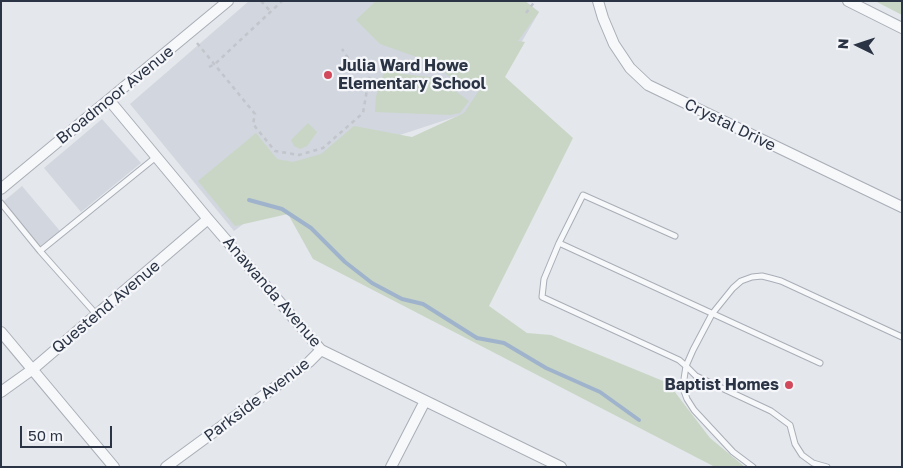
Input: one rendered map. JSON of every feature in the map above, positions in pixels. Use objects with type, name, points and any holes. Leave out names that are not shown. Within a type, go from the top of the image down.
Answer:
[{"type":"street","name":"Broadmoor Avenue","points":[[1,188],[228,1]]},
{"type":"street","name":"Crystal Drive","points":[[598,1],[602,18],[614,44],[630,68],[648,85],[902,207]]},
{"type":"street","points":[[848,1],[902,28]]},
{"type":"street","name":"Anawanda Avenue","points":[[109,100],[321,350],[561,467]]},
{"type":"street","name":"Questend Avenue","points":[[1,392],[33,369],[208,219]]},
{"type":"street","points":[[1,332],[114,467]]},
{"type":"street","name":"Parkside Avenue","points":[[166,467],[309,362],[321,350]]},
{"type":"street","points":[[391,467],[425,401]]},
{"type":"lane","points":[[40,251],[156,157]]},
{"type":"lane","points":[[676,236],[583,194],[558,243],[544,279],[542,297],[679,360],[696,376],[771,411],[790,425],[795,444],[802,455],[813,463],[827,467]]},
{"type":"lane","points":[[1,202],[40,251],[96,315]]},
{"type":"lane","points":[[558,243],[820,362]]},
{"type":"lane","points":[[753,467],[734,452],[694,410],[684,391],[686,366],[692,350],[712,314],[741,281],[762,276],[780,281],[902,337]]},
{"type":"path","points":[[260,1],[271,12]]},
{"type":"path","points":[[209,67],[215,64],[282,1]]},
{"type":"path","points":[[526,13],[536,1]]},
{"type":"path","points":[[198,43],[255,114],[253,124],[276,151],[299,155],[323,148],[363,113],[371,66],[350,61],[342,49]]},
{"type":"shaded area","points":[[249,1],[525,1],[539,12],[510,62],[464,114],[363,147],[293,187],[234,231],[130,104]]},
{"type":"shaded area","points":[[102,119],[141,163],[81,212],[44,168]]},
{"type":"shaded area","points":[[22,186],[60,231],[39,247],[3,202]]},
{"type":"green space","points":[[376,1],[525,1],[539,12],[518,41],[525,42],[505,77],[573,138],[489,306],[527,333],[551,335],[668,383],[710,438],[745,467],[715,467],[313,259],[288,214],[235,226],[198,181],[256,133],[277,159],[293,162],[321,154],[354,126],[412,137],[464,113],[480,89],[467,90],[431,62],[380,44],[356,20]]},
{"type":"green space","points":[[875,1],[902,1],[902,15]]},
{"type":"green space","points":[[385,69],[403,74],[437,78],[469,101],[460,113],[450,115],[375,112],[376,96]]},
{"type":"green space","points":[[308,123],[317,132],[307,146],[300,149],[294,146],[291,140]]},
{"type":"waterway","points":[[249,200],[282,209],[311,228],[345,262],[372,283],[402,299],[423,304],[477,338],[504,343],[546,368],[600,392],[639,420]]},
{"type":"place","name":"Julia Ward Howe Elementary School","points":[[328,75]]},
{"type":"place","name":"Baptist Homes","points":[[789,385]]}]
